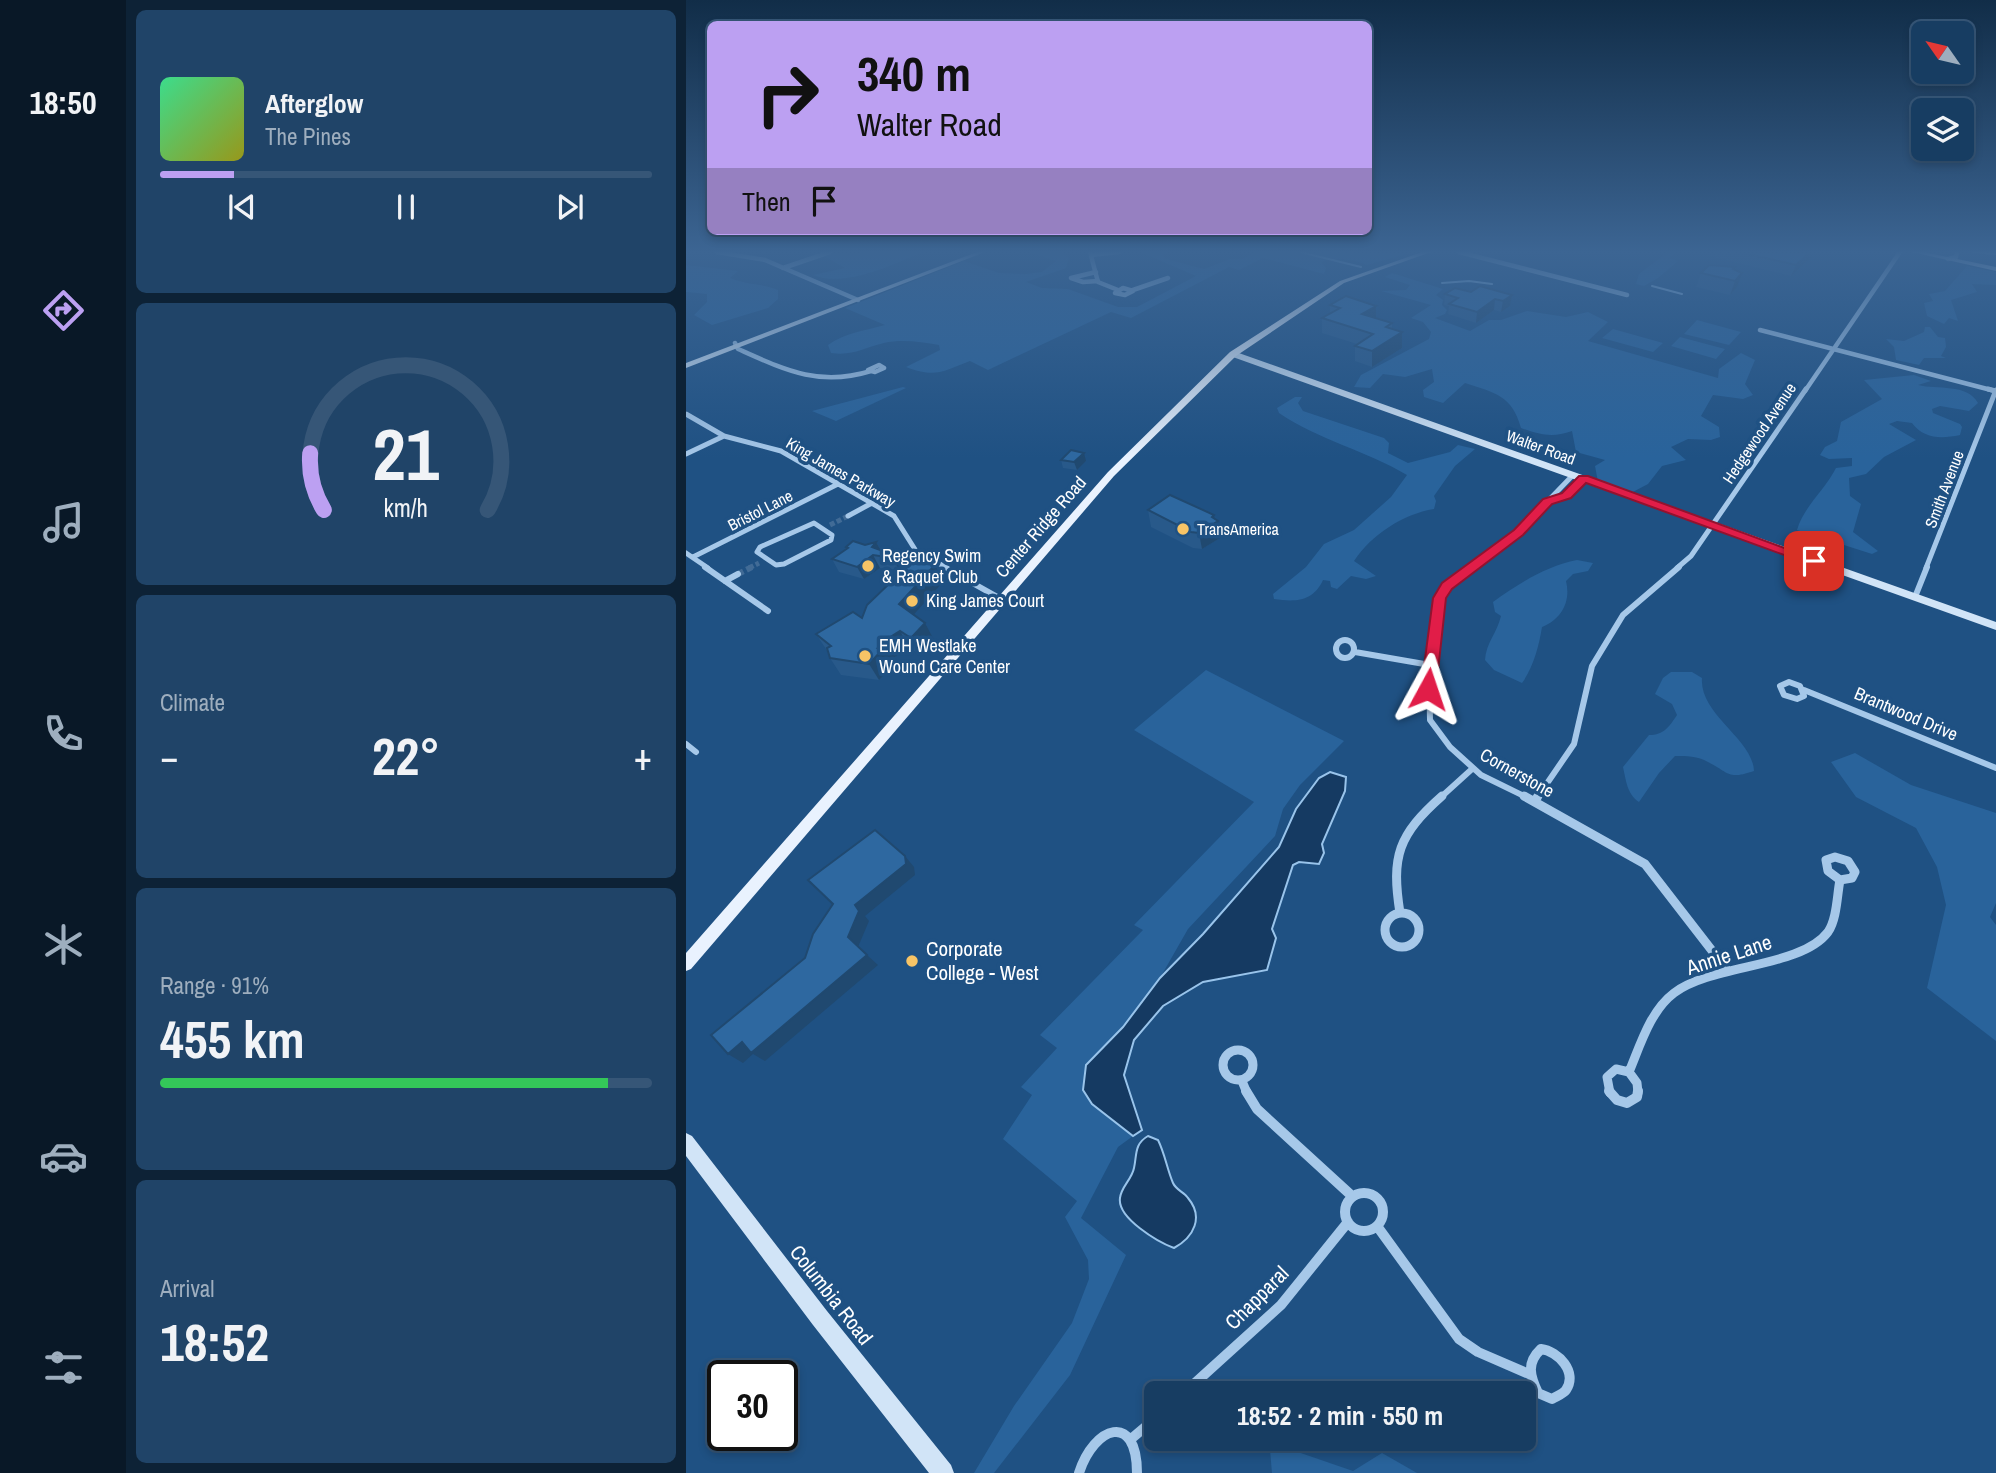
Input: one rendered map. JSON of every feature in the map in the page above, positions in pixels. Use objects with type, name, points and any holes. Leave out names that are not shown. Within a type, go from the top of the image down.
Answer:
[{"type":"main road","points":[[686,364],[798,321]]},
{"type":"main road","name":"Center Ridge Road","points":[[686,964],[1111,474],[1233,355],[1284,321]]},
{"type":"main road","name":"Walter Road","points":[[1233,355],[1996,626]]},
{"type":"main road","name":"Columbia Road","points":[[686,1142],[943,1473]]},
{"type":"street","name":"Hedgewood Avenue","points":[[1535,801],[1574,744],[1592,666],[1623,615],[1692,556],[1853,321]]},
{"type":"street","points":[[1760,330],[1996,391]]},
{"type":"street","points":[[736,345],[738,349],[811,379],[847,379],[871,372]]},
{"type":"street","name":"Smith Avenue","points":[[1915,597],[1996,391]]},
{"type":"street","name":"King James Parkway","points":[[686,414],[724,436],[781,450],[872,503],[894,516],[916,551],[1001,599]]},
{"type":"street","points":[[686,454],[724,436]]},
{"type":"street","name":"Cornerstone","points":[[1573,475],[1518,532],[1447,586],[1440,598],[1430,665],[1427,709],[1430,720],[1441,737],[1472,769],[1535,801],[1645,864],[1727,970]]},
{"type":"street","name":"Cornerstone","points":[[1548,502],[1567,496],[1584,479]]},
{"type":"street","name":"Bristol Lane","points":[[693,557],[838,484]]},
{"type":"street","points":[[848,516],[872,503]]},
{"type":"street","points":[[807,524],[827,527],[832,535],[831,540],[784,564],[776,565],[767,559],[757,552],[760,547],[807,524]]},
{"type":"street","points":[[686,553],[768,611]]},
{"type":"street","points":[[759,563],[767,559]]},
{"type":"street","points":[[726,581],[738,574]]},
{"type":"street","points":[[1355,652],[1430,665]]},
{"type":"street","name":"Brantwood Drive","points":[[1804,690],[1996,768]]},
{"type":"street","points":[[686,744],[696,752]]},
{"type":"street","points":[[1400,913],[1395,871],[1400,847],[1408,832],[1472,769]]},
{"type":"street","name":"Annie Lane","points":[[1629,1072],[1656,1014],[1675,992],[1727,970],[1774,960],[1814,944],[1828,932],[1840,880]]},
{"type":"street","points":[[1400,913],[1413,917],[1419,926],[1420,934],[1416,941],[1403,947],[1393,944],[1384,934],[1387,919],[1400,913]]},
{"type":"street","points":[[1242,1081],[1257,1109],[1352,1196]]},
{"type":"street","points":[[1367,1191],[1376,1197],[1382,1208],[1377,1226],[1362,1233],[1348,1222],[1346,1208],[1352,1196],[1367,1191]]},
{"type":"street","name":"Chapparal","points":[[1197,1381],[1281,1305],[1348,1222]]},
{"type":"street","points":[[1377,1226],[1459,1339],[1478,1352],[1529,1374],[1538,1393],[1552,1399],[1566,1391],[1569,1382],[1564,1361],[1557,1353],[1546,1348],[1535,1353],[1530,1361],[1529,1374]]},
{"type":"street","points":[[1131,1439],[1144,1428]]},
{"type":"street","points":[[1079,1473],[1087,1449],[1104,1432],[1114,1430],[1131,1439],[1138,1460],[1137,1473]]},
{"type":"shaded area","points":[[704,321],[726,321],[712,325]]},
{"type":"shaded area","points":[[875,321],[1092,321],[988,370],[970,361],[932,373],[906,367],[940,350],[939,345],[918,342],[891,342],[852,352],[831,353],[828,345],[834,341],[885,325]]},
{"type":"shaded area","points":[[1419,321],[1442,321],[1470,331],[1488,321],[1605,321],[1608,322],[1588,341],[1718,378],[1719,369],[1741,353],[1755,360],[1745,384],[1753,395],[1743,399],[1713,395],[1701,416],[1719,427],[1720,437],[1711,440],[1688,439],[1671,447],[1686,460],[1662,466],[1648,484],[1629,494],[1598,482],[1595,466],[1605,460],[1576,452],[1572,431],[1546,435],[1521,428],[1513,408],[1501,397],[1465,383],[1443,403],[1424,397],[1423,390],[1434,382],[1432,369],[1405,377],[1383,374],[1370,388],[1354,387],[1361,375],[1429,339],[1431,332]]},
{"type":"shaded area","points":[[1696,321],[1741,332],[1729,345],[1684,334]]},
{"type":"shaded area","points":[[1925,327],[1930,327],[1938,337],[1945,338],[1946,347],[1941,356],[1946,358],[1924,358],[1919,365],[1896,360],[1894,347],[1886,339],[1904,341],[1924,332]]},
{"type":"shaded area","points":[[1613,329],[1663,343],[1653,352],[1602,338]]},
{"type":"shaded area","points":[[1680,337],[1725,349],[1716,359],[1671,346]]},
{"type":"shaded area","points":[[1914,375],[1931,381],[1918,385],[1967,392],[1978,403],[1969,411],[1940,406],[1932,409],[1933,413],[1960,424],[1960,435],[1933,436],[1922,432],[1912,423],[1897,421],[1889,424],[1916,440],[1884,457],[1866,474],[1849,478],[1850,496],[1861,504],[1853,532],[1878,551],[1872,554],[1797,530],[1804,513],[1836,468],[1852,466],[1852,458],[1829,459],[1820,455],[1825,447],[1837,441],[1841,422],[1882,399],[1864,380]]},
{"type":"shaded area","points":[[906,388],[836,421],[812,411]]},
{"type":"shaded area","points":[[1295,397],[1302,397],[1298,403],[1303,411],[1384,438],[1389,443],[1388,453],[1408,463],[1450,452],[1458,445],[1475,449],[1455,466],[1434,496],[1434,509],[1389,527],[1369,543],[1354,561],[1376,576],[1366,579],[1351,576],[1337,589],[1331,587],[1330,581],[1323,580],[1314,593],[1303,599],[1274,599],[1273,594],[1306,567],[1324,544],[1354,530],[1391,497],[1407,475],[1310,431],[1279,413],[1277,408]]},
{"type":"shaded area","points":[[1577,560],[1593,563],[1588,571],[1573,574],[1566,581],[1566,602],[1560,614],[1542,627],[1535,656],[1522,683],[1494,670],[1485,660],[1487,648],[1501,616],[1495,612],[1493,602],[1533,576]]},
{"type":"shaded area","points":[[1206,670],[1344,741],[1300,785],[1283,809],[1275,836],[1188,929],[1160,978],[1123,1027],[1086,1065],[1083,1091],[1092,1104],[1133,1136],[1118,1147],[1081,1218],[1126,1255],[1070,1375],[994,1473],[974,1473],[1014,1406],[1072,1323],[1089,1279],[1088,1260],[1065,1217],[1077,1201],[1003,1139],[1032,1095],[1021,1087],[1057,1048],[1040,1035],[1143,930],[1134,925],[1254,802],[1134,730]]},
{"type":"shaded area","points":[[1671,672],[1692,672],[1702,678],[1703,691],[1709,703],[1745,748],[1754,771],[1733,775],[1700,759],[1675,756],[1659,773],[1639,802],[1629,791],[1623,767],[1649,735],[1666,730],[1677,715],[1672,704],[1655,694],[1663,678]]},
{"type":"shaded area","points":[[1855,753],[1911,785],[1996,813],[1996,903],[1990,917],[1996,925],[1996,1041],[1927,988],[1946,905],[1937,867],[1916,828],[1856,797],[1831,762]]},
{"type":"shaded area","points":[[1330,772],[1346,777],[1345,791],[1322,844],[1324,853],[1319,864],[1299,862],[1293,865],[1272,929],[1276,938],[1267,970],[1203,982],[1163,1006],[1134,1040],[1124,1075],[1142,1130],[1133,1136],[1092,1104],[1083,1090],[1086,1065],[1123,1027],[1160,978],[1203,934],[1279,847],[1296,809],[1319,778]]},
{"type":"shaded area","points":[[1148,1136],[1158,1140],[1173,1183],[1188,1198],[1195,1212],[1196,1219],[1191,1232],[1174,1248],[1140,1228],[1121,1206],[1121,1194],[1133,1172],[1138,1146]]},
{"type":"shaded area","points":[[1270,1451],[1295,1451],[1353,1471],[1382,1453],[1417,1473],[1272,1473]]},
{"type":"building","points":[[1331,321],[1384,321],[1392,323],[1386,327],[1402,332],[1372,351],[1355,346],[1373,334]]},
{"type":"building","points":[[1071,450],[1084,453],[1074,462],[1061,460]]},
{"type":"building","points":[[1170,495],[1214,515],[1212,517],[1218,521],[1199,533],[1191,532],[1148,510]]},
{"type":"building","points":[[853,541],[865,545],[876,542],[872,547],[894,555],[893,558],[873,555],[857,567],[832,559]]},
{"type":"building","points":[[919,555],[935,565],[899,604],[925,623],[911,638],[900,631],[881,643],[883,644],[878,648],[883,649],[869,664],[830,658],[827,648],[831,646],[816,634],[853,612],[862,618],[867,605]]},
{"type":"building","name":"Corporate College - West","points":[[875,830],[905,856],[906,864],[855,905],[859,911],[848,937],[867,955],[751,1053],[742,1042],[728,1054],[711,1035],[805,958],[813,934],[833,904],[808,880]]},
{"type":"tunnel","points":[[830,525],[848,516]]},
{"type":"tunnel","points":[[749,568],[759,563]]},
{"type":"tunnel","points":[[738,574],[752,567]]},
{"type":"place","name":"TransAmerica","points":[[1183,529]]},
{"type":"place","name":"Regency Swim & Raquet Club","points":[[868,566]]},
{"type":"place","name":"King James Court","points":[[912,601]]},
{"type":"place","name":"EMH Westlake Wound Care Center","points":[[865,656]]},
{"type":"place","name":"Corporate College - West","points":[[912,961]]},
{"type":"route","points":[[1428,689],[1440,598],[1447,586],[1518,532],[1548,502],[1567,496],[1584,479],[1814,561]]}]
